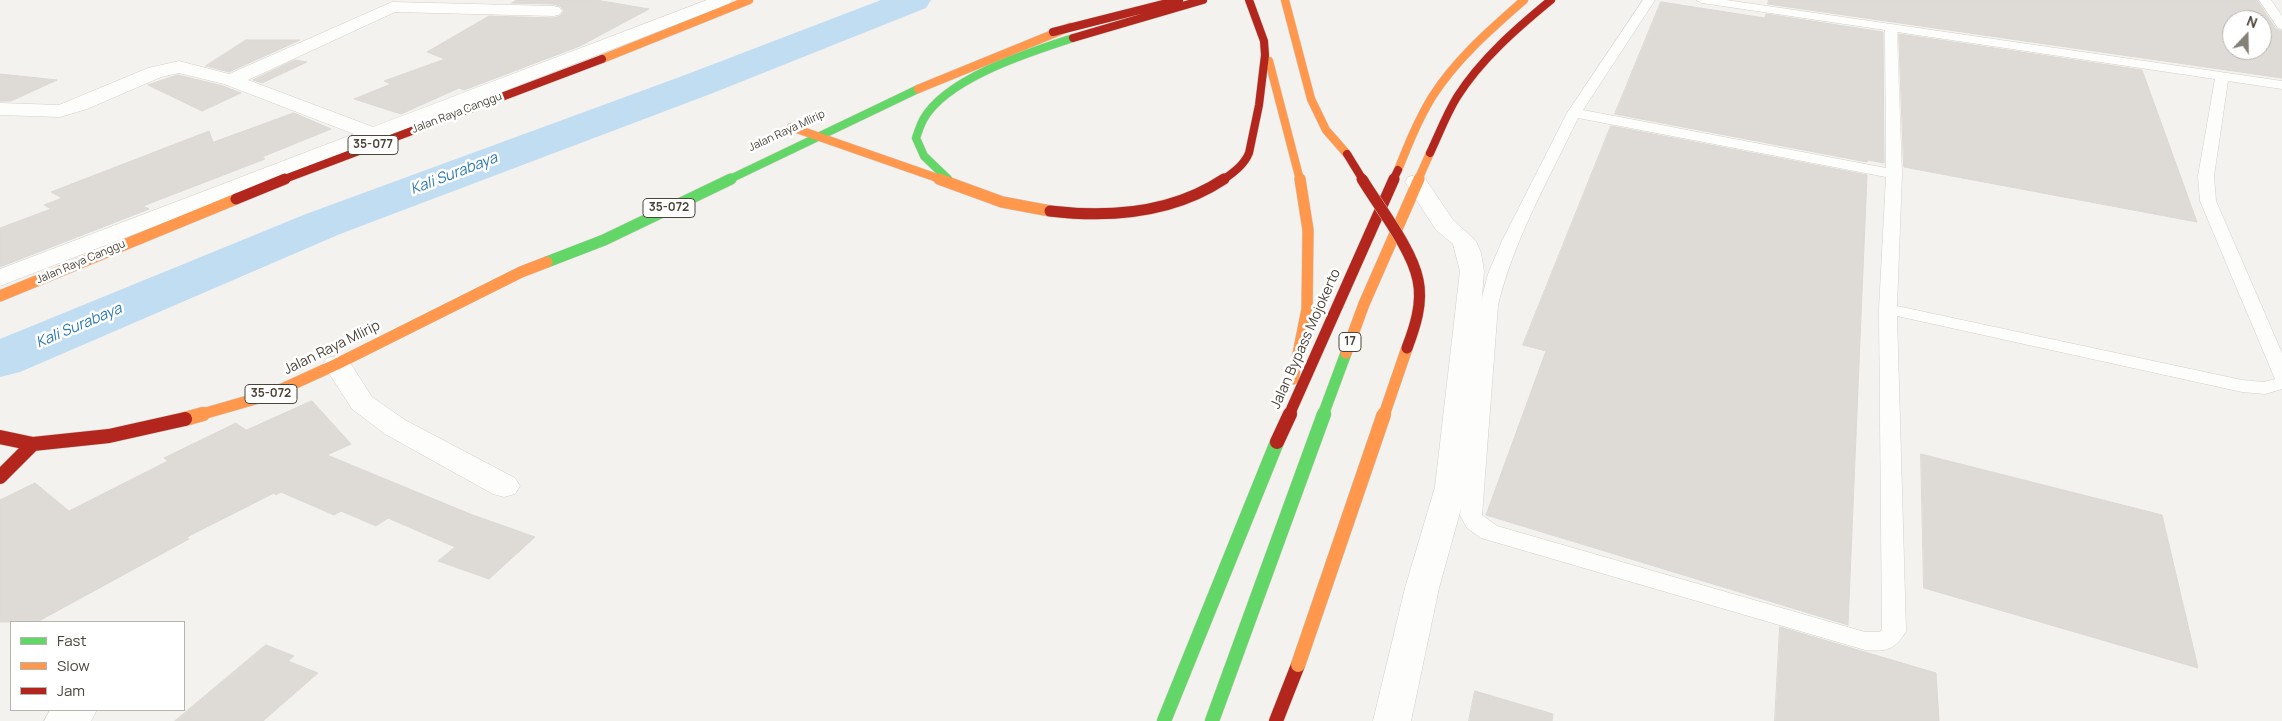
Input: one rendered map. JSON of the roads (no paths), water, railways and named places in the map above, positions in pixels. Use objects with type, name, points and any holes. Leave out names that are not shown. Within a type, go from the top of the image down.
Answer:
[{"type":"main road","name":"Jalan Raya Canggu","points":[[0,296],[322,164],[635,46],[749,0]]},
{"type":"main road","name":"Jalan Raya Mlirip","points":[[942,66],[1000,46],[1179,0]]},
{"type":"main road","points":[[956,185],[924,158],[916,137],[923,116],[935,102],[984,72],[1025,54],[1203,0]]},
{"type":"main road","points":[[1249,0],[1298,166],[1308,230],[1307,310],[1282,429]]},
{"type":"main road","points":[[1276,721],[1298,665],[1415,326],[1419,300],[1418,280],[1407,252],[1347,154],[1327,130],[1316,109],[1305,79],[1285,0]]},
{"type":"main road","name":"Jalan Bypass Mojokerto","points":[[1164,721],[1282,429],[1423,113],[1453,69],[1482,36],[1524,0]]},
{"type":"main road","name":"17","points":[[1212,721],[1284,519],[1364,304],[1416,182],[1462,90],[1496,50],[1550,0]]},
{"type":"main road","name":"Jalan Raya Mlirip","points":[[0,437],[33,444],[109,436],[200,416],[269,395],[337,364],[521,272],[604,240],[814,136],[950,74],[1070,27]]},
{"type":"main road","points":[[814,136],[956,185],[980,196],[1019,207],[1078,214],[1122,214],[1185,198],[1219,184],[1247,159],[1256,130],[1263,44]]},
{"type":"main road","name":"Jalan Raya Mlirip","points":[[808,120],[787,129],[814,136]]},
{"type":"main road","name":"Jalan Raya Mlirip","points":[[521,272],[565,242]]},
{"type":"main road","points":[[0,476],[33,444]]},
{"type":"street","points":[[0,278],[723,0]]},
{"type":"street","points":[[231,80],[392,7],[553,12]]},
{"type":"street","points":[[0,109],[50,112],[70,108],[167,68],[179,67],[231,80],[372,134]]},
{"type":"street","points":[[1392,721],[1422,588],[1451,487],[1472,272],[1469,253],[1464,241],[1444,225],[1416,182]]},
{"type":"street","points":[[337,364],[362,403],[395,427],[504,486]]},
{"type":"street","points":[[63,721],[77,711]]},
{"type":"lane","points":[[1649,0],[1574,113],[1510,241],[1497,274],[1489,305],[1471,514],[1480,527],[1490,532],[1865,641],[1881,642],[1891,637],[1894,631],[1888,309],[1894,174],[1891,29]]},
{"type":"lane","points":[[1702,0],[1760,4],[1891,29],[2282,85]]},
{"type":"lane","points":[[2265,0],[2282,25]]},
{"type":"lane","points":[[2222,77],[2206,176],[2208,201],[2282,375]]},
{"type":"lane","points":[[1574,113],[1894,174]]},
{"type":"lane","points":[[1888,309],[2242,386],[2265,388],[2282,383]]},
{"type":"waterway","name":"Kali Surabaya","points":[[0,360],[323,224],[699,84],[913,0]]}]
